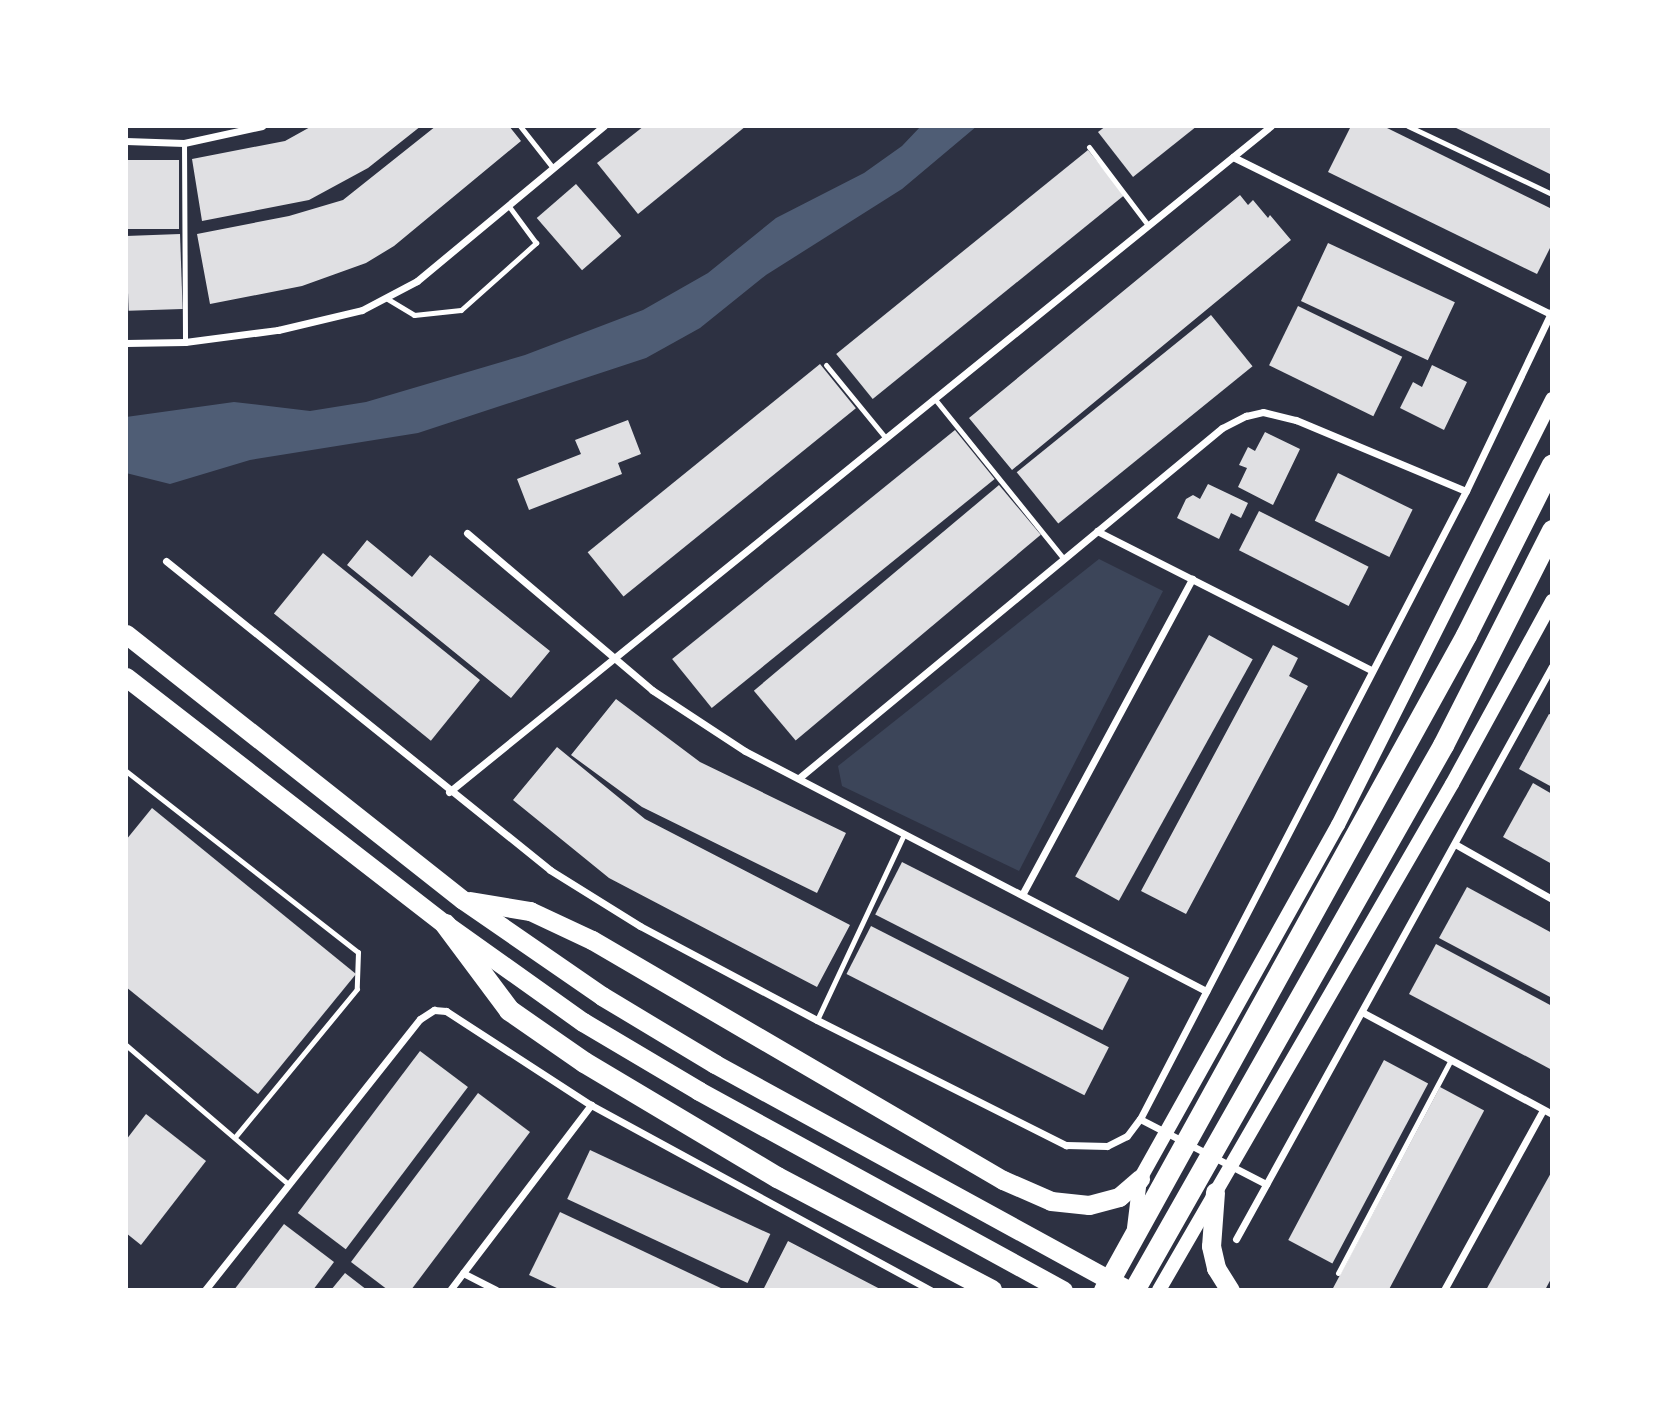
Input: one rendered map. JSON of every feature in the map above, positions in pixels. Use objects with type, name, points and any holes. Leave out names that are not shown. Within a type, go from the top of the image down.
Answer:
[{"type":"highway","points":[[1104,1290],[1466,635],[1552,464]]},
{"type":"highway","points":[[1134,1290],[1493,649],[1552,530]]},
{"type":"highway","points":[[126,634],[463,900],[602,996],[715,1064],[1127,1290]]},
{"type":"highway","points":[[126,677],[445,924],[583,1022],[664,1070],[1063,1290]]},
{"type":"highway","points":[[463,900],[530,911],[592,940],[1003,1180],[1051,1201],[1089,1205],[1119,1197],[1140,1179]]},
{"type":"highway","points":[[445,924],[509,1010],[584,1062],[777,1177],[988,1288]]},
{"type":"highway","points":[[1214,1192],[1211,1246],[1216,1268],[1230,1290]]},
{"type":"main road","points":[[1133,1237],[1140,1179],[1404,697],[1552,399]]},
{"type":"main road","points":[[1159,1290],[1552,601]]},
{"type":"street","points":[[126,141],[184,143],[262,126]]},
{"type":"street","points":[[126,344],[185,342],[324,321],[386,298],[417,281],[604,126]]},
{"type":"street","points":[[449,792],[611,658],[1271,126]]},
{"type":"street","points":[[166,561],[449,792],[572,884],[817,1020],[1066,1145],[1107,1146],[1127,1136],[1140,1119],[1466,491],[1551,313],[1233,157]]},
{"type":"street","points":[[799,778],[1222,428],[1262,412],[1296,420],[1466,491]]},
{"type":"street","points":[[1097,531],[1371,670]]},
{"type":"street","points":[[467,533],[611,658],[696,720],[904,834],[1023,893],[1206,990]]},
{"type":"street","points":[[1023,893],[1192,579]]},
{"type":"street","points":[[1236,1239],[1552,666]]},
{"type":"street","points":[[1542,686],[1552,691]]},
{"type":"street","points":[[1455,844],[1552,899]]},
{"type":"street","points":[[205,1290],[420,1019],[434,1010],[446,1011],[591,1105],[931,1290]]},
{"type":"street","points":[[1362,1012],[1552,1114]]},
{"type":"street","points":[[450,1290],[591,1105]]},
{"type":"street","points":[[1444,1290],[1543,1110]]},
{"type":"street","points":[[1140,1119],[1266,1184]]},
{"type":"street","points":[[463,1273],[496,1290]]},
{"type":"lane","points":[[520,126],[553,168]]},
{"type":"lane","points":[[1408,126],[1552,194]]},
{"type":"lane","points":[[184,143],[185,342]]},
{"type":"lane","points":[[1089,147],[1148,225]]},
{"type":"lane","points":[[386,298],[414,315],[461,310],[536,243],[508,205]]},
{"type":"lane","points":[[825,365],[885,437]]},
{"type":"lane","points":[[934,398],[1064,559]]},
{"type":"lane","points":[[126,771],[358,952],[357,989],[236,1136]]},
{"type":"lane","points":[[817,1020],[904,834]]},
{"type":"lane","points":[[126,1045],[236,1136],[288,1184]]},
{"type":"lane","points":[[1338,1273],[1451,1060]]},
{"type":"shaded area","points":[[921,126],[977,126],[902,189],[766,275],[700,328],[646,358],[418,433],[250,460],[170,484],[126,473],[126,417],[234,402],[310,411],[366,402],[525,355],[643,310],[708,273],[776,218],[864,173],[902,146]]},
{"type":"shaded area","points":[[1099,559],[1163,591],[1019,871],[842,786],[838,766]]},
{"type":"building","points":[[312,126],[421,126],[368,168],[309,200],[202,221],[192,159],[285,141]]},
{"type":"building","points":[[436,126],[509,126],[521,141],[394,246],[366,263],[302,286],[210,304],[197,234],[289,216],[343,200]]},
{"type":"building","points":[[644,126],[746,126],[638,214],[597,163]]},
{"type":"building","points":[[1106,126],[1197,126],[1133,177],[1098,132]]},
{"type":"building","points":[[1351,126],[1383,126],[1552,209],[1552,244],[1537,274],[1328,172]]},
{"type":"building","points":[[1452,126],[1552,126],[1552,175],[1481,140]]},
{"type":"building","points":[[1088,150],[1125,195],[873,399],[836,354]]},
{"type":"building","points":[[126,160],[179,160],[179,229],[126,229]]},
{"type":"building","points":[[576,184],[621,236],[582,270],[537,218]]},
{"type":"building","points":[[1240,195],[1248,205],[1253,200],[1268,218],[1270,215],[1291,240],[1012,470],[969,418]]},
{"type":"building","points":[[180,234],[183,309],[129,311],[126,236]]},
{"type":"building","points":[[1328,243],[1455,302],[1428,360],[1301,301]]},
{"type":"building","points":[[1298,306],[1402,357],[1373,416],[1269,365]]},
{"type":"building","points":[[1211,315],[1253,366],[1058,524],[1017,472]]},
{"type":"building","points":[[820,364],[856,408],[624,596],[588,552]]},
{"type":"building","points":[[1432,365],[1467,382],[1444,430],[1400,408],[1413,382],[1422,387]]},
{"type":"building","points":[[628,420],[641,454],[618,463],[622,474],[529,510],[517,479],[581,454],[575,440]]},
{"type":"building","points":[[955,430],[995,479],[712,708],[672,659]]},
{"type":"building","points":[[1265,432],[1300,449],[1273,505],[1238,487],[1247,468],[1239,465],[1248,447],[1255,451]]},
{"type":"building","points":[[1338,473],[1413,509],[1389,557],[1315,521]]},
{"type":"building","points":[[1208,484],[1248,503],[1241,518],[1231,513],[1219,539],[1177,518],[1186,499],[1193,495],[1200,499]]},
{"type":"building","points":[[999,485],[1041,535],[796,740],[754,691]]},
{"type":"building","points":[[1259,511],[1369,567],[1349,606],[1239,550]]},
{"type":"building","points":[[367,540],[412,577],[430,555],[550,651],[511,698],[347,565]]},
{"type":"building","points":[[323,553],[480,680],[431,741],[274,614]]},
{"type":"building","points":[[1209,635],[1253,659],[1119,901],[1075,876]]},
{"type":"building","points":[[1273,645],[1298,658],[1289,676],[1308,686],[1186,914],[1141,891]]},
{"type":"building","points":[[616,699],[700,762],[846,833],[817,893],[642,807],[571,755]]},
{"type":"building","points":[[1549,714],[1552,715],[1552,787],[1519,769]]},
{"type":"building","points":[[557,747],[645,819],[850,925],[817,987],[609,878],[513,800]]},
{"type":"building","points":[[1533,783],[1552,794],[1552,864],[1503,837]]},
{"type":"building","points":[[152,808],[356,974],[258,1094],[126,987],[126,840]]},
{"type":"building","points":[[902,862],[1129,978],[1102,1030],[875,915]]},
{"type":"building","points":[[1467,887],[1552,933],[1552,998],[1439,938]]},
{"type":"building","points":[[871,926],[1109,1047],[1084,1095],[846,974]]},
{"type":"building","points":[[1436,944],[1552,1006],[1552,1070],[1409,994]]},
{"type":"building","points":[[420,1051],[468,1087],[346,1249],[298,1213]]},
{"type":"building","points":[[1384,1060],[1428,1083],[1332,1264],[1288,1240]]},
{"type":"building","points":[[1440,1087],[1484,1110],[1389,1290],[1332,1290]]},
{"type":"building","points":[[478,1093],[530,1132],[411,1290],[388,1290],[351,1262]]},
{"type":"building","points":[[146,1114],[206,1161],[141,1245],[126,1233],[126,1140]]},
{"type":"building","points":[[590,1150],[770,1234],[748,1283],[567,1199]]},
{"type":"building","points":[[1552,1171],[1552,1277],[1545,1290],[1486,1290]]},
{"type":"building","points":[[560,1212],[725,1290],[561,1290],[529,1275]]},
{"type":"building","points":[[284,1224],[334,1262],[313,1290],[234,1290]]},
{"type":"building","points":[[788,1241],[834,1265],[882,1290],[763,1290]]},
{"type":"building","points":[[345,1273],[367,1290],[331,1290]]}]
